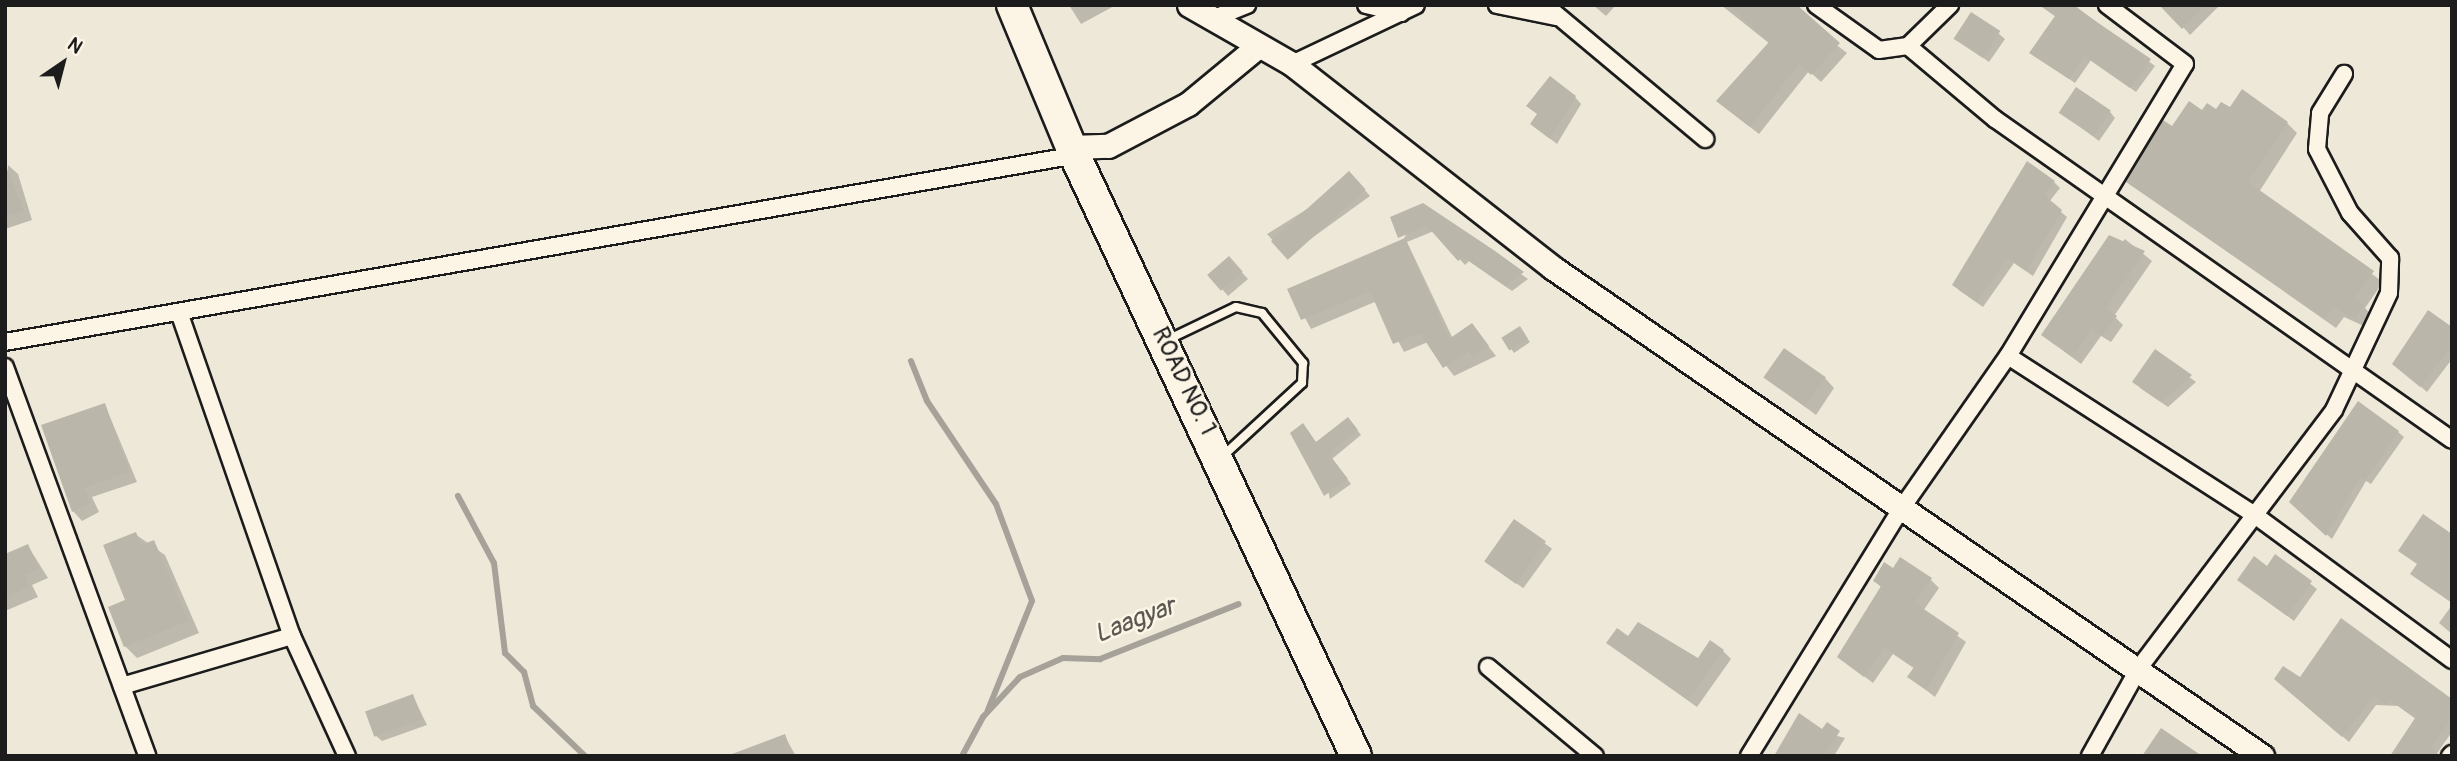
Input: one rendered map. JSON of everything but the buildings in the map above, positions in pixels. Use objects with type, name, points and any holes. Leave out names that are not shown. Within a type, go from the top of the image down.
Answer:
[{"type":"highway","name":"ROAD NO. 1","points":[[1012,5],[1073,151],[1221,458],[1356,756]]},
{"type":"main road","points":[[1189,5],[1257,47],[1292,64],[1552,268],[1903,505],[2262,756]]},
{"type":"main road","points":[[1073,151],[1108,146],[1188,104],[1257,47]]},
{"type":"street","points":[[1213,19],[1247,5]]},
{"type":"street","points":[[1367,5],[1408,9]]},
{"type":"street","points":[[1497,5],[1559,17]]},
{"type":"street","points":[[1545,5],[1706,139]]},
{"type":"street","points":[[1816,5],[1879,50],[1908,46],[1950,5]]},
{"type":"street","points":[[1749,756],[1903,505],[2008,356],[2109,194],[2185,64],[2107,5]]},
{"type":"street","points":[[1292,64],[1408,9]]},
{"type":"street","points":[[1908,46],[1995,119],[2109,194],[2353,374],[2452,440]]},
{"type":"street","points":[[2090,756],[2139,668],[2334,410],[2389,293],[2390,258],[2350,213],[2317,149],[2320,113],[2344,74]]},
{"type":"street","points":[[5,342],[180,315],[1073,151]]},
{"type":"street","points":[[180,315],[292,636],[347,756]]},
{"type":"street","points":[[2008,356],[2256,516],[2452,660]]},
{"type":"street","points":[[5,368],[147,756]]},
{"type":"street","points":[[122,686],[292,636]]},
{"type":"street","points":[[1488,667],[1595,756]]},
{"type":"lane","points":[[1165,341],[1236,307],[1262,313],[1303,363],[1302,383],[1221,458]]},
{"type":"waterway","points":[[911,361],[927,401],[996,504],[1032,601],[988,710]]},
{"type":"waterway","points":[[458,496],[494,563],[505,653],[524,672],[533,706],[585,756]]},
{"type":"waterway","name":"Laagyar","points":[[962,756],[983,717],[1020,677],[1063,658],[1100,659],[1239,604]]}]
